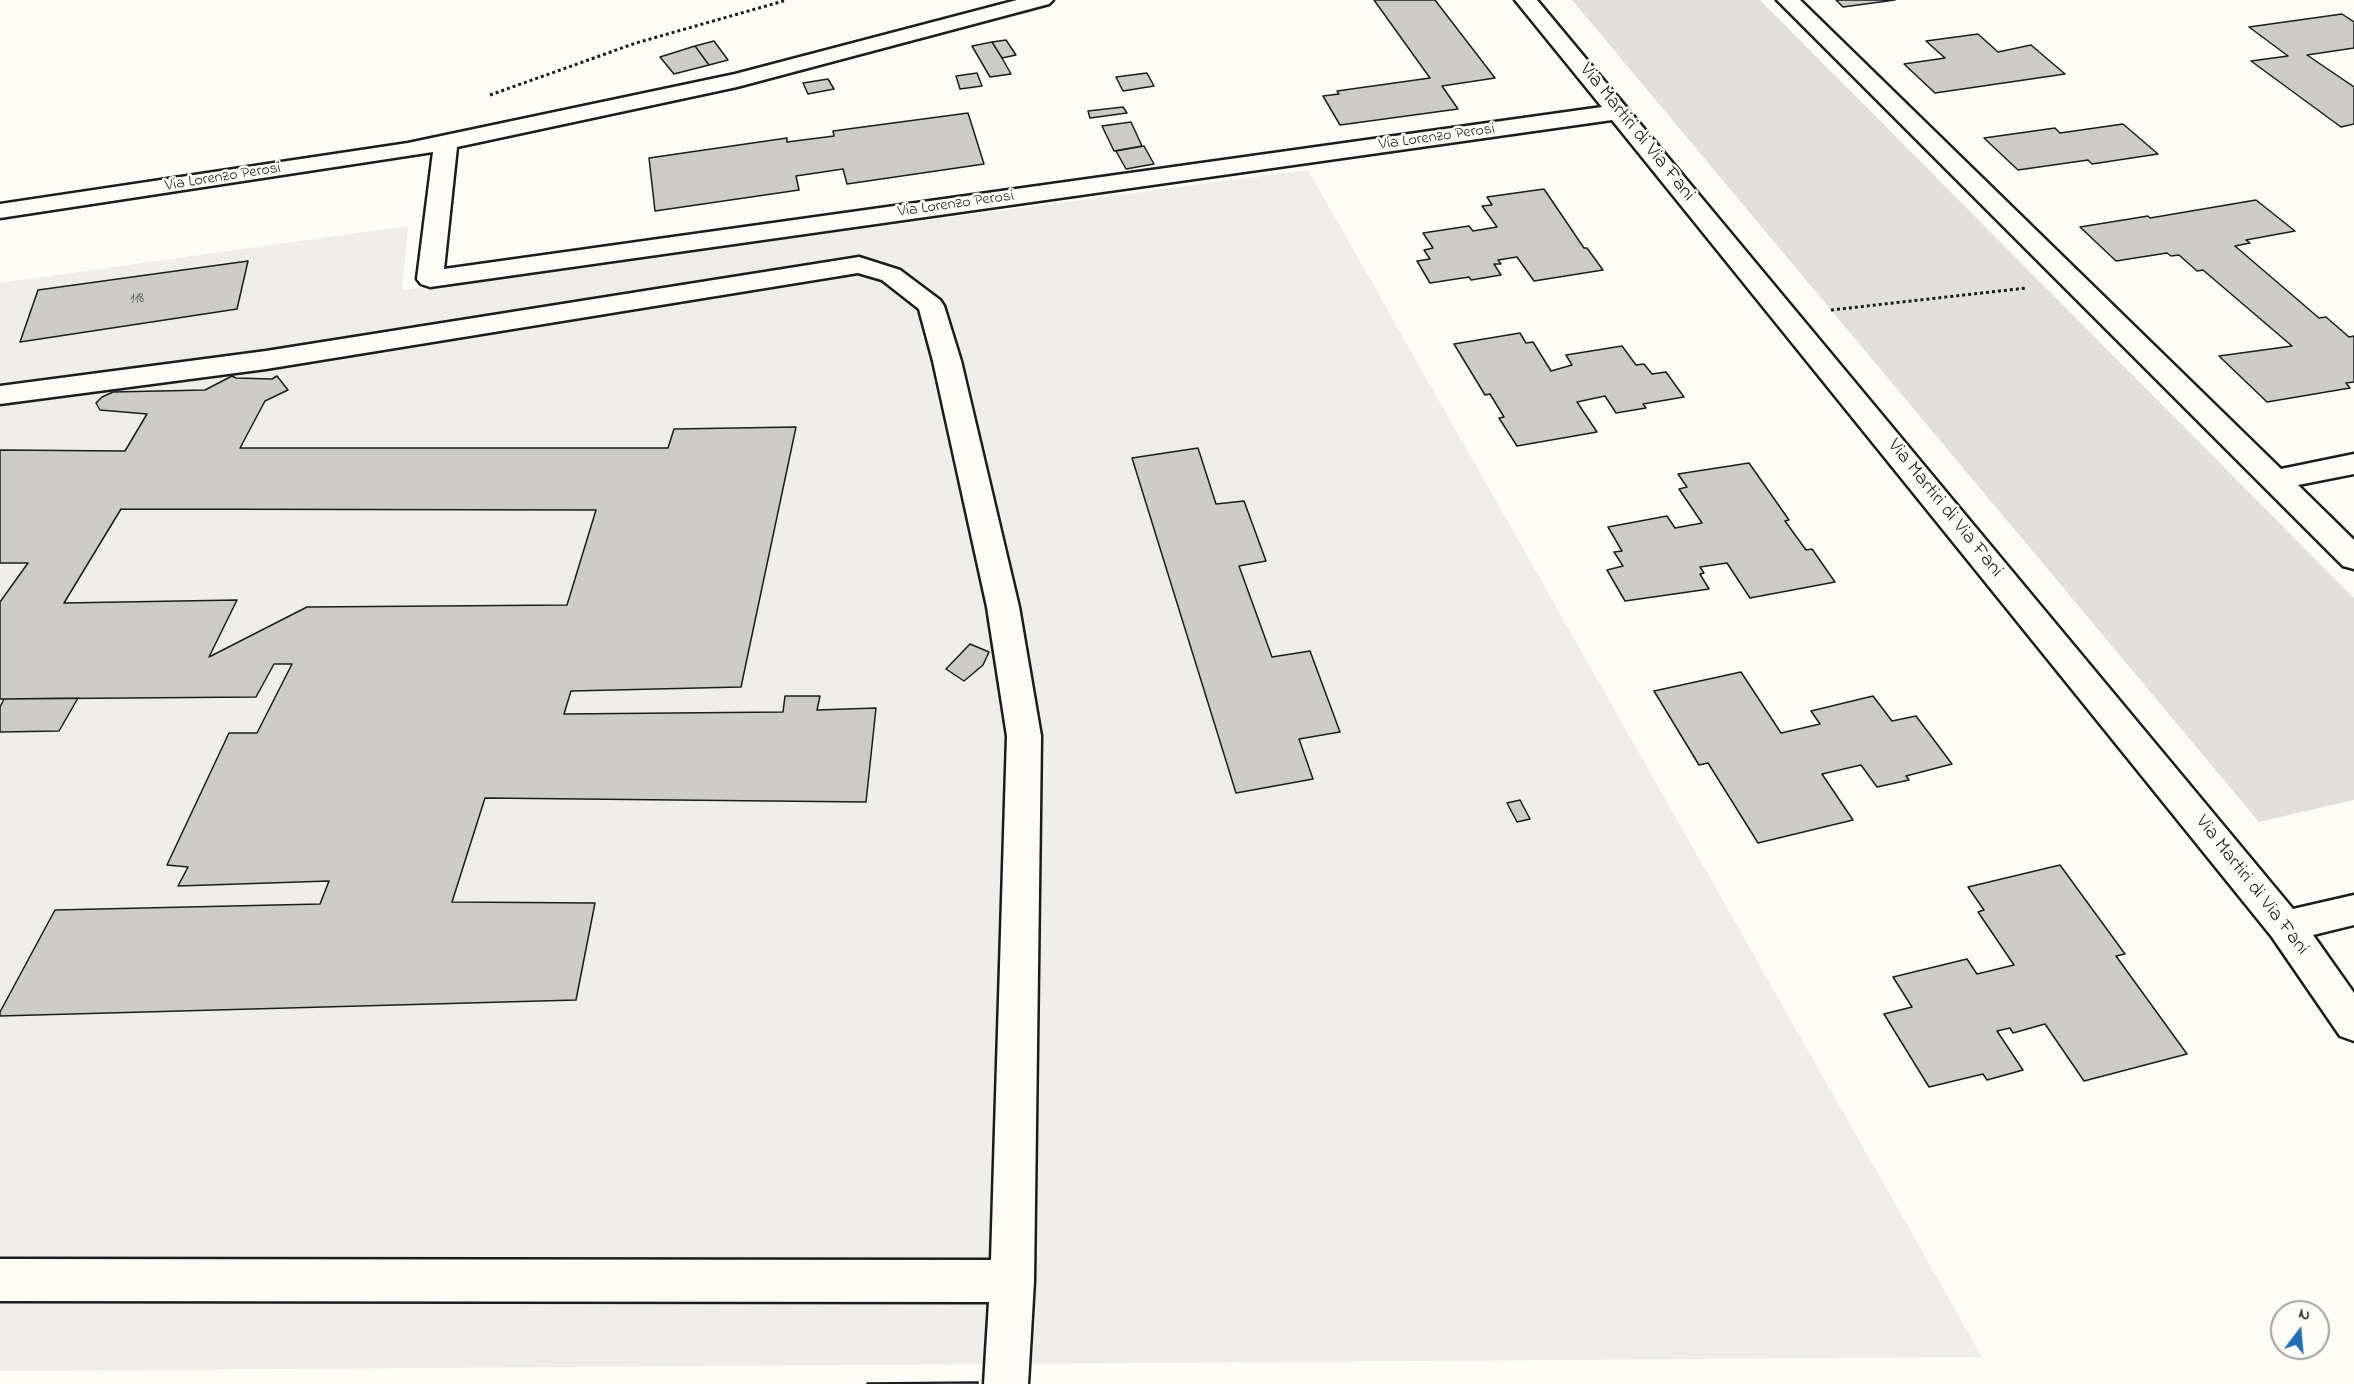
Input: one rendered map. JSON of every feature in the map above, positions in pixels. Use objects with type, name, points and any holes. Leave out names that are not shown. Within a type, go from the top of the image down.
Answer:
[{"type":"street","name":"Via Lorenzo Perosi","points":[[0,211],[408,150],[737,80],[1042,0]]},
{"type":"street","name":"Via Martiri di Via Fani","points":[[1526,0],[2286,926],[2354,1024]]},
{"type":"street","points":[[1788,0],[2354,558]]},
{"type":"street","name":"Via Lorenzo Perosi","points":[[446,142],[430,279],[1618,112]]},
{"type":"street","points":[[0,395],[266,360],[859,265],[891,275],[931,306],[1003,606],[1024,736],[1012,1281],[1006,1384]]},
{"type":"street","points":[[2274,480],[2354,464]]},
{"type":"street","points":[[2286,926],[2354,910]]},
{"type":"street","points":[[0,1280],[1012,1281]]},
{"type":"path","points":[[486,96],[636,43],[787,0]]},
{"type":"path","points":[[1785,315],[2074,283]]},
{"type":"shaded area","points":[[1572,0],[1760,0],[2354,598],[2354,800],[2259,822]]},
{"type":"shaded area","points":[[1308,170],[1982,1357],[0,1371],[0,283],[408,226],[402,290]]},
{"type":"building","points":[[1374,0],[1435,0],[1495,78],[1442,86],[1458,109],[1340,125],[1323,96],[1339,94],[1337,91],[1430,78]]},
{"type":"building","points":[[1836,0],[1895,0],[1843,7]]},
{"type":"building","points":[[2342,14],[2354,22],[2354,48],[2307,55],[2354,87],[2354,124],[2341,127],[2251,61],[2288,56],[2249,27]]},
{"type":"building","points":[[1978,34],[1998,52],[2031,45],[2065,74],[1935,93],[1904,64],[1945,58],[1926,41]]},
{"type":"building","points":[[1006,40],[1016,55],[1002,58],[992,42]]},
{"type":"building","points":[[714,41],[728,60],[709,65],[695,46]]},
{"type":"building","points":[[992,42],[1011,74],[990,77],[972,46]]},
{"type":"building","points":[[695,46],[709,65],[674,74],[660,57]]},
{"type":"building","points":[[977,73],[982,86],[960,89],[956,76]]},
{"type":"building","points":[[1147,73],[1154,86],[1123,91],[1116,77]]},
{"type":"building","points":[[828,79],[834,89],[808,94],[803,83]]},
{"type":"building","points":[[1123,107],[1127,113],[1090,118],[1088,111]]},
{"type":"building","points":[[968,113],[984,164],[847,184],[843,169],[796,176],[799,190],[655,211],[649,158],[787,138],[787,142],[834,136],[833,131]]},
{"type":"building","points":[[1131,122],[1142,146],[1114,151],[1102,126]]},
{"type":"building","points":[[2123,124],[2158,154],[2092,164],[2088,160],[2018,170],[1984,138],[2055,128],[2060,133]]},
{"type":"building","points":[[1144,146],[1154,164],[1126,169],[1116,151]]},
{"type":"building","points":[[1544,189],[1584,248],[1587,248],[1603,270],[1534,281],[1517,257],[1498,260],[1501,264],[1494,264],[1501,275],[1430,283],[1417,261],[1430,259],[1424,250],[1433,248],[1423,233],[1469,226],[1473,231],[1497,227],[1482,206],[1492,205],[1487,197]]},
{"type":"building","points":[[2256,200],[2295,231],[2246,240],[2250,243],[2235,246],[2319,318],[2326,317],[2349,337],[2354,336],[2354,382],[2346,383],[2350,388],[2267,402],[2219,356],[2292,346],[2203,270],[2197,271],[2179,255],[2171,256],[2167,253],[2116,261],[2080,227]]},
{"type":"building","points":[[248,261],[237,309],[20,342],[38,290]]},
{"type":"building","points":[[1520,333],[1526,343],[1533,342],[1551,371],[1572,365],[1566,355],[1622,346],[1636,365],[1644,364],[1652,374],[1666,372],[1684,397],[1643,404],[1646,408],[1616,413],[1605,396],[1577,402],[1597,432],[1517,446],[1499,418],[1504,417],[1490,394],[1485,395],[1454,344]]},
{"type":"building","points":[[232,376],[272,379],[277,376],[288,390],[265,401],[240,448],[668,448],[674,429],[796,427],[741,687],[571,691],[564,714],[783,712],[785,696],[820,696],[817,710],[876,708],[866,802],[485,798],[452,902],[595,903],[576,1000],[0,1016],[0,1012],[55,910],[320,904],[329,881],[178,886],[188,867],[167,865],[229,733],[257,733],[292,664],[274,664],[256,697],[0,699],[0,602],[28,563],[0,563],[0,450],[125,451],[147,414],[100,410],[96,403],[102,397],[113,392],[205,390]],"holes":[[[121,509],[596,510],[567,605],[307,607],[209,657],[237,600],[64,603]]]},
{"type":"building","points":[[1198,448],[1216,504],[1244,501],[1266,561],[1239,566],[1272,657],[1310,651],[1340,732],[1299,739],[1313,779],[1236,793],[1132,458]]},
{"type":"building","points":[[1749,463],[1789,520],[1785,521],[1806,550],[1812,549],[1835,582],[1750,598],[1727,563],[1700,567],[1704,573],[1700,574],[1709,589],[1625,601],[1607,570],[1623,566],[1614,552],[1622,551],[1608,527],[1667,516],[1675,528],[1702,523],[1679,489],[1687,487],[1678,474]]},
{"type":"building","points":[[970,644],[989,652],[983,665],[964,681],[946,669]]},
{"type":"building","points":[[1741,672],[1781,733],[1820,724],[1811,711],[1873,696],[1892,721],[1916,716],[1952,764],[1906,776],[1909,780],[1877,787],[1861,765],[1822,774],[1853,820],[1758,843],[1708,763],[1699,765],[1654,691]]},
{"type":"building","points":[[78,698],[59,731],[0,732],[0,707],[4,699]]},
{"type":"building","points":[[1520,800],[1530,819],[1517,822],[1507,803]]},
{"type":"building","points":[[2060,865],[2125,954],[2116,956],[2187,1054],[2084,1081],[2045,1024],[2013,1033],[2010,1028],[1997,1031],[2023,1070],[1987,1080],[1983,1074],[1929,1087],[1884,1014],[1912,1007],[1893,977],[1967,959],[1977,974],[2014,965],[1978,912],[1984,910],[1968,887]]},
{"type":"building","points":[[978,1382],[978,1384],[867,1384],[867,1383]]}]
